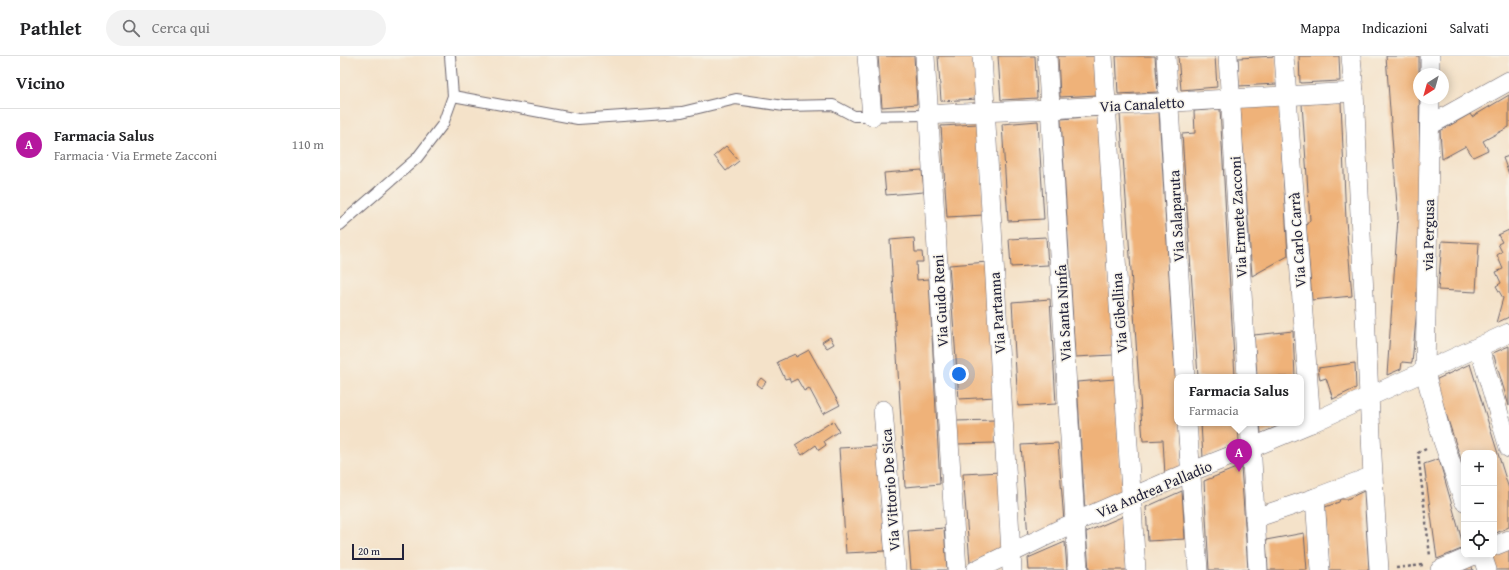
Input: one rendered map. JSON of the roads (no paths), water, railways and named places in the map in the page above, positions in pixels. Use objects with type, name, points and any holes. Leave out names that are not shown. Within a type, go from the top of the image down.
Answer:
[{"type":"street","points":[[867,56],[872,116]]},
{"type":"street","name":"Via Guido Reni","points":[[925,56],[957,570]]},
{"type":"street","name":"Via Partanna","points":[[982,56],[984,111],[1012,561]]},
{"type":"street","name":"Via Santa Ninfa","points":[[1047,56],[1078,570]]},
{"type":"street","name":"Via Gibellina","points":[[1103,56],[1130,498],[1136,570]]},
{"type":"street","name":"Via Salaparuta","points":[[1166,56],[1185,374]]},
{"type":"street","name":"Via Ermete Zacconi","points":[[1228,56],[1247,374]]},
{"type":"street","name":"Via Carlo Carrà","points":[[1284,56],[1311,423]]},
{"type":"street","points":[[1351,56],[1373,476],[1380,570]]},
{"type":"street","points":[[1430,56],[1430,68]]},
{"type":"street","points":[[1430,125],[1509,81]]},
{"type":"street","name":"Via Canaletto","points":[[929,115],[984,111],[1231,100],[1354,92]]},
{"type":"street","name":"via Pergusa","points":[[1430,104],[1425,372],[1443,441],[1461,492]]},
{"type":"street","name":"Via Andrea Palladio","points":[[1304,426],[1509,333]]},
{"type":"street","points":[[1479,347],[1509,448]]},
{"type":"street","name":"Via Vittorio De Sica","points":[[883,410],[896,570]]},
{"type":"street","points":[[1187,426],[1198,570]]},
{"type":"street","points":[[1250,426],[1258,570]]},
{"type":"street","name":"Via Andrea Palladio","points":[[976,570],[1012,561],[1075,522],[1190,472],[1304,426]]},
{"type":"street","points":[[1255,518],[1315,498],[1373,476]]},
{"type":"street","points":[[1315,498],[1320,570]]},
{"type":"street","points":[[1497,545],[1509,540]]},
{"type":"street","points":[[1432,564],[1461,558]]},
{"type":"street","points":[[1483,558],[1487,570]]},
{"type":"lane","points":[[340,225],[417,158],[443,124],[453,96],[450,56]]},
{"type":"lane","points":[[453,96],[578,119],[682,112],[736,98],[784,106],[833,105],[854,116],[929,115]]},
{"type":"place","name":"Farmacia Salus","points":[[1239,472]]}]
